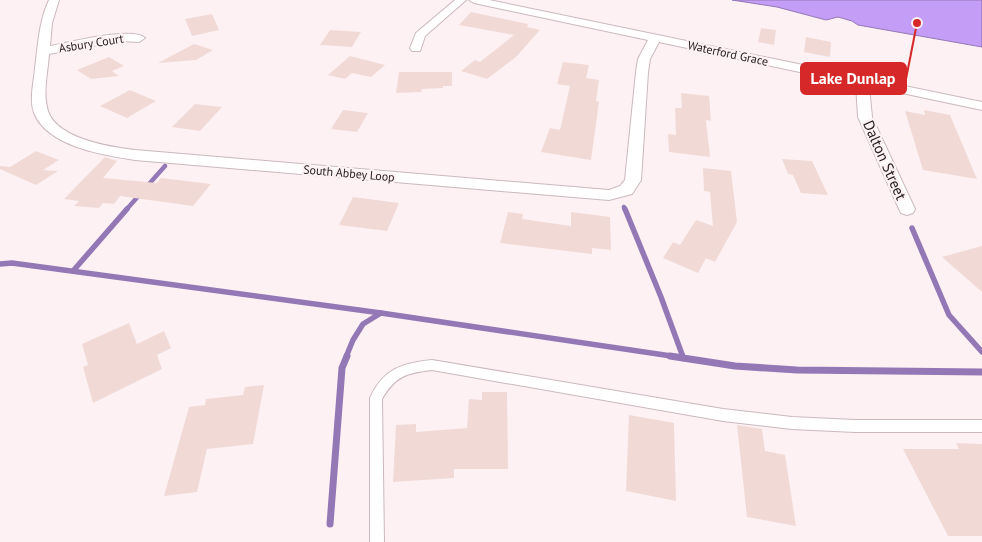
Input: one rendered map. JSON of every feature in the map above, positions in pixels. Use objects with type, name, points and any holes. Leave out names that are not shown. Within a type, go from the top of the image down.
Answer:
[{"type":"street","name":"South Abbey Loop","points":[[54,0],[43,51],[39,102],[41,115],[52,127],[67,137],[109,152],[609,195],[626,190],[633,180],[644,59],[655,38]]},
{"type":"street","points":[[416,48],[420,34],[461,0]]},
{"type":"street","name":"Waterford Grace","points":[[474,0],[982,106]]},
{"type":"street","name":"Asbury Court","points":[[43,51],[120,37],[139,38]]},
{"type":"street","name":"Dalton Street","points":[[862,82],[866,117],[907,209]]},
{"type":"lane","points":[[377,542],[376,398],[383,386],[396,372],[413,367],[432,365],[723,415],[792,423],[855,426],[982,426]]},
{"type":"shaded area","points":[[732,0],[982,0],[982,47],[858,25],[838,17],[826,20],[777,7]]},
{"type":"building","points":[[471,12],[528,24],[527,27],[540,30],[516,57],[487,79],[461,71],[475,60],[480,62],[514,35],[459,25]]},
{"type":"building","points":[[212,14],[219,30],[192,36],[185,19]]},
{"type":"building","points":[[761,28],[776,30],[774,45],[758,42]]},
{"type":"building","points":[[330,30],[361,32],[352,47],[320,45]]},
{"type":"building","points":[[806,37],[831,42],[830,57],[804,52]]},
{"type":"building","points":[[194,44],[213,50],[196,60],[158,63]]},
{"type":"building","points":[[350,56],[385,65],[371,77],[352,73],[345,79],[328,75]]},
{"type":"building","points":[[109,57],[124,66],[112,71],[119,76],[91,79],[77,70]]},
{"type":"building","points":[[563,62],[589,65],[586,78],[599,80],[596,101],[599,102],[591,160],[541,152],[550,128],[560,130],[570,86],[557,84]]},
{"type":"building","points":[[399,72],[452,72],[452,86],[422,89],[421,92],[396,93]]},
{"type":"building","points":[[130,90],[156,101],[127,118],[100,106]]},
{"type":"building","points":[[681,93],[709,96],[711,121],[706,120],[710,157],[669,152],[668,134],[676,135],[675,108],[682,108]]},
{"type":"building","points":[[195,104],[222,107],[200,131],[172,127]]},
{"type":"building","points":[[343,110],[368,113],[357,132],[331,129]]},
{"type":"building","points":[[924,110],[950,115],[977,179],[923,170],[905,111],[925,115]]},
{"type":"building","points":[[36,151],[59,160],[43,170],[58,171],[36,185],[0,169],[0,166],[10,167]]},
{"type":"building","points":[[105,157],[117,161],[103,178],[157,183],[161,178],[211,184],[193,206],[120,196],[114,204],[103,203],[99,208],[74,206],[79,201],[64,199]]},
{"type":"building","points":[[782,159],[812,161],[828,195],[801,193],[793,175],[788,174]]},
{"type":"building","points":[[703,168],[731,171],[737,222],[715,262],[706,258],[698,273],[663,258],[673,242],[680,245],[696,220],[713,226],[710,192],[704,191]]},
{"type":"building","points":[[353,197],[399,203],[387,231],[339,225]]},
{"type":"building","points":[[508,212],[523,214],[522,219],[571,226],[571,212],[610,217],[611,250],[592,248],[592,254],[500,243]]},
{"type":"building","points":[[982,246],[982,292],[942,257]]},
{"type":"building","points":[[129,323],[137,344],[164,331],[171,348],[157,355],[162,369],[93,403],[83,367],[88,365],[82,344]]},
{"type":"building","points":[[264,385],[253,444],[207,449],[197,492],[164,496],[189,407],[205,405],[206,399],[243,395],[245,387]]},
{"type":"building","points":[[482,392],[507,392],[508,469],[454,469],[454,478],[393,482],[396,425],[416,424],[416,432],[467,428],[469,399],[482,400]]},
{"type":"building","points":[[629,415],[674,423],[676,501],[626,491]]},
{"type":"building","points":[[737,425],[762,429],[765,451],[785,455],[796,526],[747,517]]},
{"type":"building","points":[[956,443],[982,444],[982,536],[948,536],[903,449],[959,449]]},
{"type":"waterway","points":[[126,210],[165,166]]},
{"type":"waterway","points":[[73,271],[127,209]]},
{"type":"waterway","points":[[625,209],[683,357]]},
{"type":"waterway","points":[[912,228],[949,315],[982,352]]},
{"type":"waterway","points":[[0,264],[12,263],[381,313]]},
{"type":"waterway","points":[[346,357],[353,340],[363,324],[381,313]]},
{"type":"waterway","points":[[381,313],[678,357]]},
{"type":"waterway","points":[[330,524],[342,368],[347,356]]},
{"type":"waterway","points":[[670,356],[683,358]]},
{"type":"waterway","points":[[683,358],[735,366],[797,370],[982,372]]},
{"type":"place","name":"Lake Dunlap","points":[[917,23]]}]
